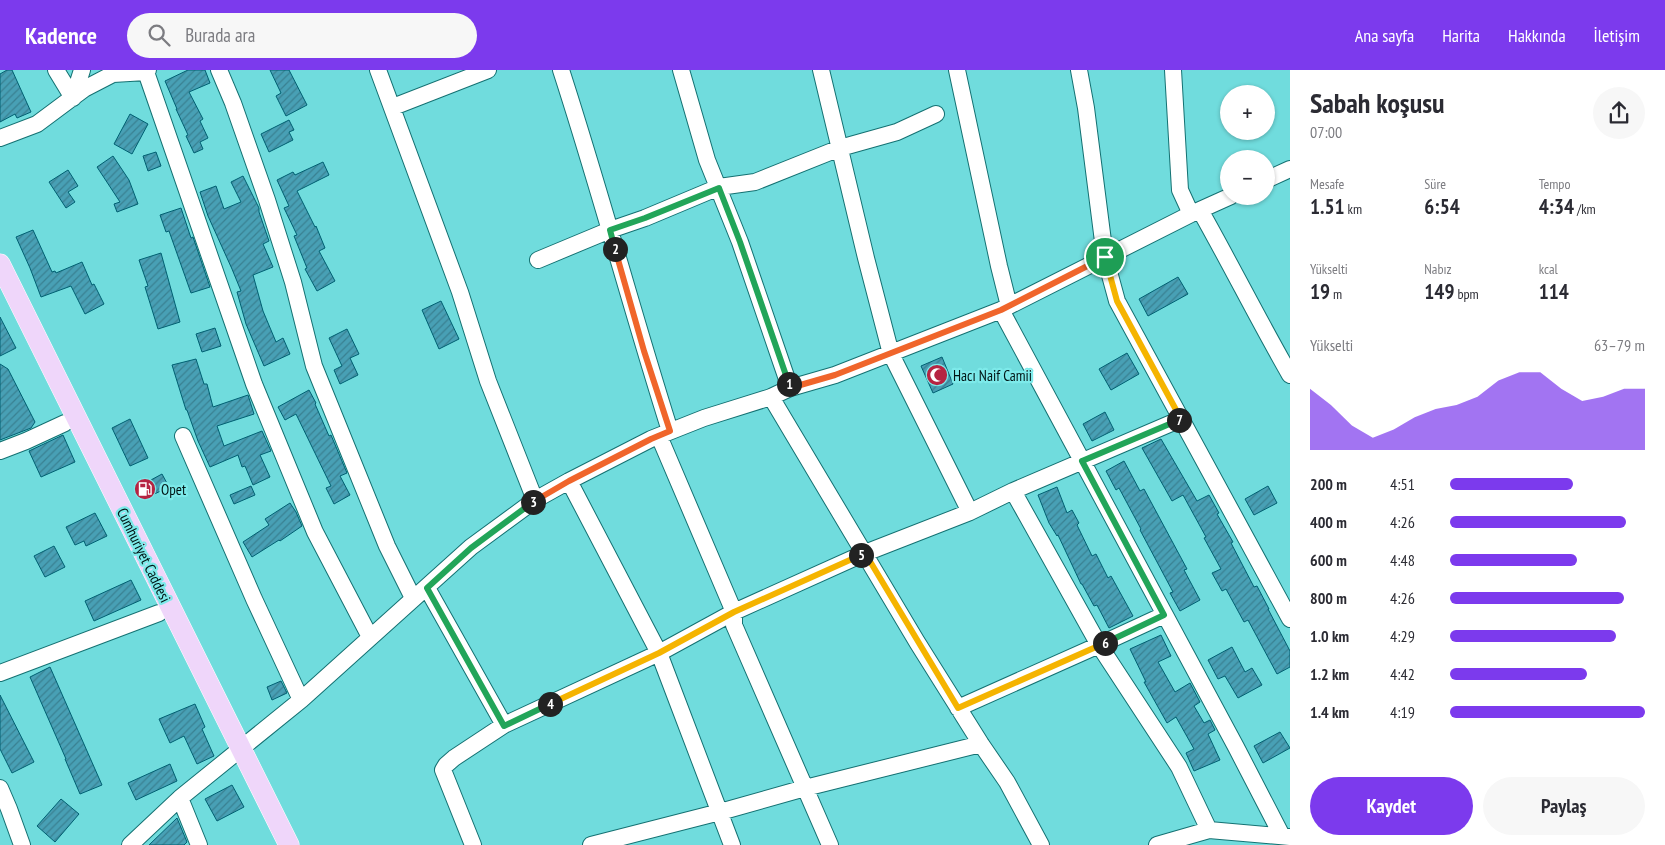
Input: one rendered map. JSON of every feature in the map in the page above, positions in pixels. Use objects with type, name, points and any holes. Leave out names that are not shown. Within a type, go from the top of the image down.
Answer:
[{"type":"main road","name":"Cumhuriyet Caddesi","points":[[0,264],[236,754],[274,845]]},
{"type":"main road","name":"Cumhuriyet Caddesi","points":[[0,293],[159,613],[236,754],[289,845]]},
{"type":"street","points":[[56,70],[73,98]]},
{"type":"street","points":[[73,98],[82,70]]},
{"type":"street","points":[[219,70],[233,103],[267,200],[293,282],[314,366],[387,546],[413,598]]},
{"type":"street","points":[[378,70],[460,292],[488,381],[535,500]]},
{"type":"street","points":[[393,107],[488,70]]},
{"type":"street","points":[[560,70],[610,230],[644,351],[664,434],[734,612],[734,625],[830,845]]},
{"type":"street","points":[[681,70],[707,160],[740,242],[790,388]]},
{"type":"street","points":[[821,70],[891,354],[970,512]]},
{"type":"street","points":[[957,70],[1005,308],[1082,461],[1286,837]]},
{"type":"street","points":[[1080,70],[1105,257],[1117,301],[1290,619]]},
{"type":"street","points":[[1173,70],[1180,190],[1230,263],[1265,333],[1290,375]]},
{"type":"street","points":[[0,138],[37,124],[84,89],[113,74],[147,71],[254,384],[315,532],[370,637]]},
{"type":"street","points":[[538,260],[719,188],[755,182],[840,148],[897,132],[936,114]]},
{"type":"street","points":[[1275,176],[1290,169]]},
{"type":"street","points":[[130,845],[180,798],[301,700],[471,548],[535,500],[664,434],[790,388],[835,375],[1005,308],[1220,201]]},
{"type":"street","points":[[771,396],[958,708],[1007,782],[1041,845]]},
{"type":"street","points":[[473,845],[443,770],[454,758],[504,726],[659,653],[734,612],[865,553],[970,512],[1013,491],[1181,419]]},
{"type":"street","points":[[0,451],[26,442],[65,423]]},
{"type":"street","points":[[183,436],[254,599],[301,700]]},
{"type":"street","points":[[569,481],[659,653],[732,845]]},
{"type":"street","points":[[1013,491],[1099,645],[1179,767],[1209,830]]},
{"type":"street","points":[[427,588],[504,726]]},
{"type":"street","points":[[0,673],[159,613]]},
{"type":"street","points":[[958,708],[1164,615]]},
{"type":"street","points":[[591,845],[805,788],[981,744]]},
{"type":"street","points":[[0,788],[22,845]]},
{"type":"street","points":[[180,798],[199,845]]},
{"type":"street","points":[[1163,844],[1209,830],[1286,837]]},
{"type":"building","points":[[7,70],[12,70],[31,112],[17,118],[15,114],[0,122],[0,74]]},
{"type":"building","points":[[188,70],[205,70],[210,83],[189,92],[203,119],[200,121],[208,138],[200,142],[203,149],[194,153],[165,81]]},
{"type":"building","points":[[270,70],[289,70],[307,105],[286,116],[276,96],[281,93]]},
{"type":"building","points":[[130,114],[148,124],[132,154],[114,144]]},
{"type":"building","points":[[289,120],[294,130],[289,132],[293,140],[269,152],[261,134]]},
{"type":"building","points":[[156,152],[161,166],[148,171],[143,156]]},
{"type":"building","points":[[113,156],[129,180],[138,204],[117,212],[114,204],[120,202],[97,167]]},
{"type":"building","points":[[323,162],[329,175],[297,191],[316,226],[325,248],[319,251],[335,281],[317,291],[305,269],[307,268],[294,236],[297,235],[284,208],[289,206],[277,180],[293,172],[295,175]]},
{"type":"building","points":[[68,170],[78,186],[68,192],[75,202],[66,208],[49,182]]},
{"type":"building","points":[[243,176],[259,208],[269,241],[263,244],[273,267],[253,275],[263,311],[276,342],[283,338],[290,354],[264,366],[246,324],[237,292],[241,291],[208,216],[200,192],[216,186],[224,209],[241,202],[231,182]]},
{"type":"building","points":[[181,208],[210,287],[191,293],[169,231],[166,232],[160,215]]},
{"type":"building","points":[[33,230],[52,272],[55,271],[56,273],[82,262],[92,285],[94,284],[104,304],[85,314],[71,286],[41,297],[16,237]]},
{"type":"building","points":[[161,253],[180,322],[158,329],[145,287],[148,286],[139,260]]},
{"type":"building","points":[[1178,277],[1188,294],[1148,316],[1139,299]]},
{"type":"building","points":[[441,301],[459,339],[439,349],[422,310]]},
{"type":"building","points":[[0,317],[16,348],[0,356]]},
{"type":"building","points":[[215,328],[221,346],[202,352],[196,334]]},
{"type":"building","points":[[347,329],[359,354],[350,358],[358,375],[340,384],[334,370],[342,366],[329,338]]},
{"type":"building","points":[[1127,353],[1139,374],[1111,390],[1099,369]]},
{"type":"building","name":"Hacı Naif Camii","points":[[942,357],[953,384],[933,393],[921,366]]},
{"type":"building","points":[[196,359],[204,384],[207,384],[213,407],[248,395],[254,414],[217,426],[224,446],[262,431],[271,451],[260,455],[270,477],[253,485],[245,466],[242,467],[238,455],[210,467],[186,410],[172,365]]},
{"type":"building","points":[[0,364],[8,369],[35,422],[31,428],[0,440]]},
{"type":"building","points":[[309,390],[347,473],[340,476],[350,495],[334,504],[326,488],[331,486],[296,414],[285,420],[278,407]]},
{"type":"building","points":[[1105,412],[1114,430],[1092,441],[1083,424]]},
{"type":"building","points":[[130,419],[148,458],[130,466],[112,428]]},
{"type":"building","points":[[63,435],[75,462],[41,477],[29,451]]},
{"type":"building","points":[[1161,439],[1197,501],[1209,495],[1219,513],[1217,514],[1233,542],[1231,543],[1254,587],[1257,586],[1290,651],[1290,667],[1277,674],[1248,620],[1244,622],[1226,589],[1222,591],[1212,573],[1221,569],[1183,495],[1172,501],[1142,448]]},
{"type":"building","points":[[1124,461],[1140,491],[1144,489],[1187,569],[1184,570],[1200,600],[1180,611],[1170,593],[1173,592],[1141,529],[1119,488],[1116,490],[1106,471]]},
{"type":"building","points":[[162,474],[169,487],[144,499],[138,487]]},
{"type":"building","points":[[251,486],[255,495],[234,504],[230,495]]},
{"type":"building","points":[[1268,486],[1277,503],[1254,515],[1245,499]]},
{"type":"building","points":[[1057,487],[1067,513],[1072,510],[1079,523],[1077,525],[1092,556],[1096,554],[1108,578],[1111,576],[1133,616],[1109,628],[1097,605],[1094,606],[1081,584],[1058,535],[1049,523],[1038,495]]},
{"type":"building","points":[[290,503],[302,526],[252,557],[243,542],[269,525],[265,519]]},
{"type":"building","points":[[95,513],[107,536],[86,546],[84,541],[75,545],[66,527]]},
{"type":"building","points":[[54,546],[65,567],[45,577],[34,556]]},
{"type":"building","points":[[131,580],[141,600],[94,621],[85,601]]},
{"type":"building","points":[[1161,635],[1171,656],[1158,662],[1175,692],[1190,683],[1200,702],[1194,706],[1204,723],[1210,720],[1215,730],[1208,734],[1220,760],[1194,771],[1186,753],[1194,749],[1176,717],[1167,723],[1144,682],[1146,682],[1130,649]]},
{"type":"building","points":[[1232,647],[1245,672],[1252,668],[1262,685],[1238,698],[1225,676],[1218,679],[1208,660]]},
{"type":"building","points":[[50,667],[102,785],[80,794],[30,677]]},
{"type":"building","points":[[281,681],[287,693],[272,700],[267,687]]},
{"type":"building","points":[[0,695],[34,762],[12,773],[0,749]]},
{"type":"building","points":[[195,704],[205,727],[202,729],[214,756],[197,764],[184,736],[170,743],[159,719]]},
{"type":"building","points":[[1280,732],[1290,748],[1263,763],[1254,746]]},
{"type":"building","points":[[170,764],[177,781],[136,800],[128,783]]},
{"type":"building","points":[[232,785],[244,807],[217,821],[205,799]]},
{"type":"building","points":[[61,799],[79,814],[55,842],[37,826]]},
{"type":"building","points":[[177,818],[187,842],[184,845],[149,845]]},
{"type":"place","name":"Hacı Naif Camii","points":[[937,375]]},
{"type":"place","name":"Opet","points":[[145,489]]},
{"type":"route","points":[[719,188],[740,242],[790,388],[835,375],[1001,310],[1105,257],[1117,301],[1181,419],[1082,461],[1164,615],[958,708],[865,553],[734,612],[659,653],[504,726],[427,588],[471,548],[535,500],[651,439],[670,431],[644,351],[610,230],[719,188]]}]
